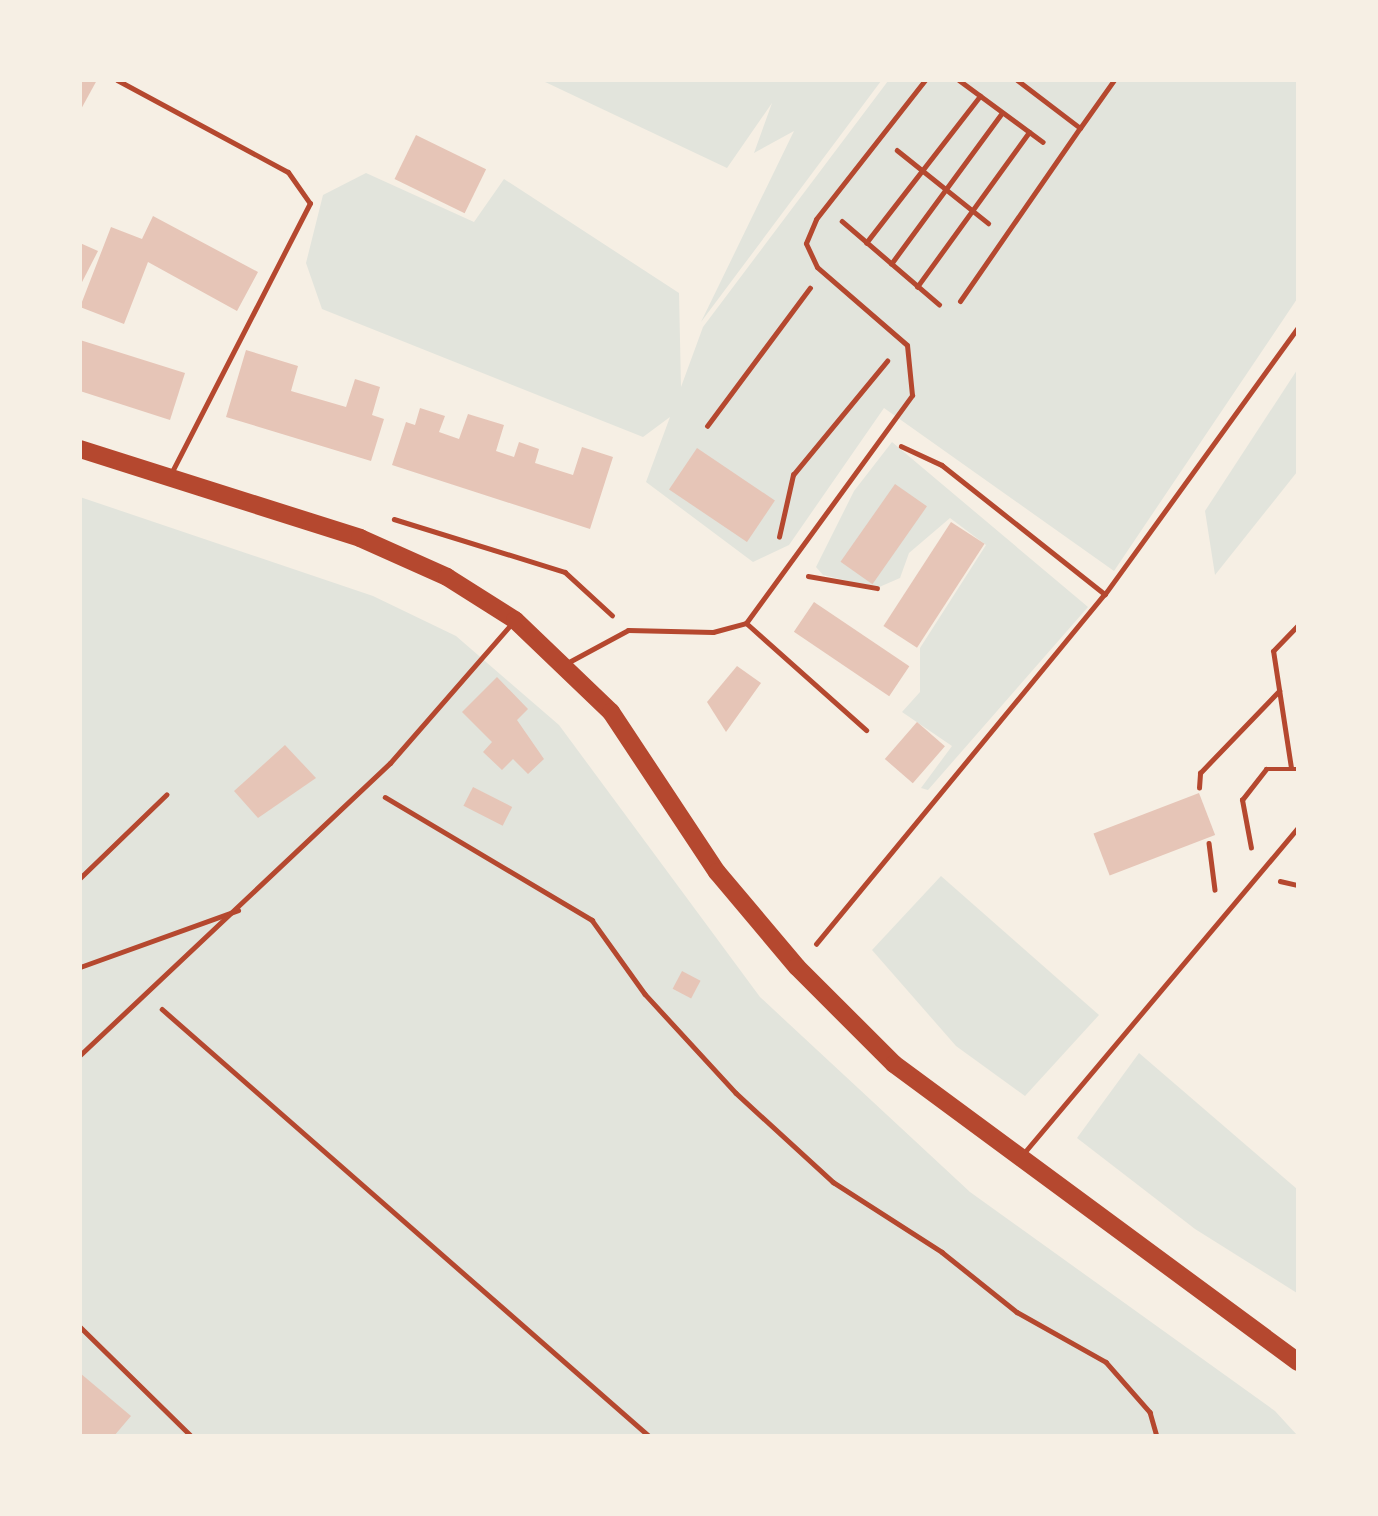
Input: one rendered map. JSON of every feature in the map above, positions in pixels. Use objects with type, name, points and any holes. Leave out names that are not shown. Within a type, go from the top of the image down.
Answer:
[{"type":"main road","points":[[80,449],[360,538],[447,577],[515,620],[567,663],[611,712],[718,872],[797,967],[894,1064],[1297,1362]]},
{"type":"lane","points":[[117,80],[288,172],[310,203],[170,476]]},
{"type":"lane","points":[[567,663],[628,630],[713,632],[746,623],[884,439],[912,395],[907,345],[817,267],[806,243],[816,219],[925,80]]},
{"type":"lane","points":[[1017,80],[1080,128]]},
{"type":"lane","points":[[960,302],[1114,80]]},
{"type":"lane","points":[[80,1055],[148,996],[366,786],[515,620]]},
{"type":"lane","points":[[746,623],[866,730]]},
{"type":"lane","points":[[1019,1159],[1297,827]]},
{"type":"lane","points":[[80,967],[240,908]]},
{"type":"lane","points":[[80,1327],[191,1436]]},
{"type":"path","points":[[959,80],[1050,146],[1043,156]]},
{"type":"path","points":[[866,243],[980,96]]},
{"type":"path","points":[[891,264],[1003,113]]},
{"type":"path","points":[[917,286],[970,208],[1029,132]]},
{"type":"path","points":[[888,159],[904,139]]},
{"type":"path","points":[[896,149],[993,227]]},
{"type":"path","points":[[848,210],[841,220],[866,243],[939,304],[946,293]]},
{"type":"path","points":[[985,238],[1000,217]]},
{"type":"path","points":[[707,426],[809,288],[820,296]]},
{"type":"path","points":[[797,967],[1105,594],[1297,327]]},
{"type":"path","points":[[776,583],[793,475],[892,356],[882,347]]},
{"type":"path","points":[[884,439],[942,466],[1105,594]]},
{"type":"path","points":[[360,538],[373,513],[565,572],[628,630]]},
{"type":"path","points":[[783,571],[877,589]]},
{"type":"path","points":[[1291,768],[1273,651],[1297,625]]},
{"type":"path","points":[[1199,788],[1200,773],[1280,690]]},
{"type":"path","points":[[1266,866],[1249,846],[1242,800],[1266,769],[1297,769]]},
{"type":"path","points":[[366,786],[592,920],[672,1024],[833,1182],[942,1252],[1017,1312],[1106,1362],[1150,1412],[1157,1436]]},
{"type":"path","points":[[80,878],[166,795]]},
{"type":"path","points":[[1209,844],[1220,922]]},
{"type":"path","points":[[148,996],[649,1436]]},
{"type":"shaded area","points":[[543,81],[881,81],[701,322],[794,131],[754,153],[772,103],[727,168]]},
{"type":"shaded area","points":[[888,81],[1297,81],[1297,299],[1114,571],[884,408],[789,545],[753,562],[646,482],[670,417],[643,437],[322,309],[306,263],[323,195],[366,173],[474,222],[504,179],[679,293],[681,387],[703,327]]},
{"type":"shaded area","points":[[1297,370],[1297,472],[1215,575],[1205,511]]},
{"type":"shaded area","points":[[892,442],[1088,607],[928,790],[921,788],[952,746],[902,712],[920,692],[920,648],[986,545],[950,518],[909,553],[900,578],[877,588],[823,575],[816,567],[854,491]]},
{"type":"shaded area","points":[[80,497],[373,596],[456,636],[559,725],[760,997],[970,1192],[1275,1411],[1297,1435],[81,1435]]},
{"type":"shaded area","points":[[941,876],[1099,1015],[1025,1096],[956,1046],[872,950]]},
{"type":"shaded area","points":[[1139,1053],[1297,1189],[1297,1293],[1195,1229],[1077,1138]]},
{"type":"building","points":[[80,80],[97,80],[80,111]]},
{"type":"building","points":[[416,135],[486,169],[465,213],[395,179]]},
{"type":"building","points":[[153,216],[258,272],[237,311],[148,262],[124,324],[80,307],[111,227],[142,239]]},
{"type":"building","points":[[80,243],[98,251],[80,286]]},
{"type":"building","points":[[80,340],[185,373],[170,420],[80,391]]},
{"type":"building","points":[[246,350],[298,366],[291,391],[346,407],[355,379],[380,387],[372,415],[384,419],[371,461],[226,417]]},
{"type":"building","points":[[420,408],[445,416],[439,432],[459,439],[468,414],[504,425],[496,451],[514,457],[519,442],[539,449],[535,463],[573,475],[582,447],[613,457],[590,529],[392,465],[406,422],[415,425]]},
{"type":"building","points":[[697,448],[775,501],[747,542],[669,489]]},
{"type":"building","points":[[895,484],[927,506],[872,584],[841,562]]},
{"type":"building","points":[[951,522],[985,544],[917,648],[883,626]]},
{"type":"building","points":[[814,602],[909,666],[889,696],[794,632]]},
{"type":"building","points":[[737,666],[761,683],[726,732],[707,702]]},
{"type":"building","points":[[497,677],[528,709],[517,720],[544,759],[528,774],[513,759],[502,770],[483,752],[492,742],[462,712]]},
{"type":"building","points":[[917,722],[945,746],[913,783],[885,759]]},
{"type":"building","points":[[285,745],[316,778],[258,818],[234,791]]},
{"type":"building","points":[[473,787],[512,807],[503,826],[463,806]]},
{"type":"building","points":[[1199,793],[1215,835],[1110,876],[1094,833]]},
{"type":"building","points":[[682,971],[701,981],[691,999],[673,989]]},
{"type":"building","points":[[80,1373],[131,1416],[114,1436],[80,1436]]}]
